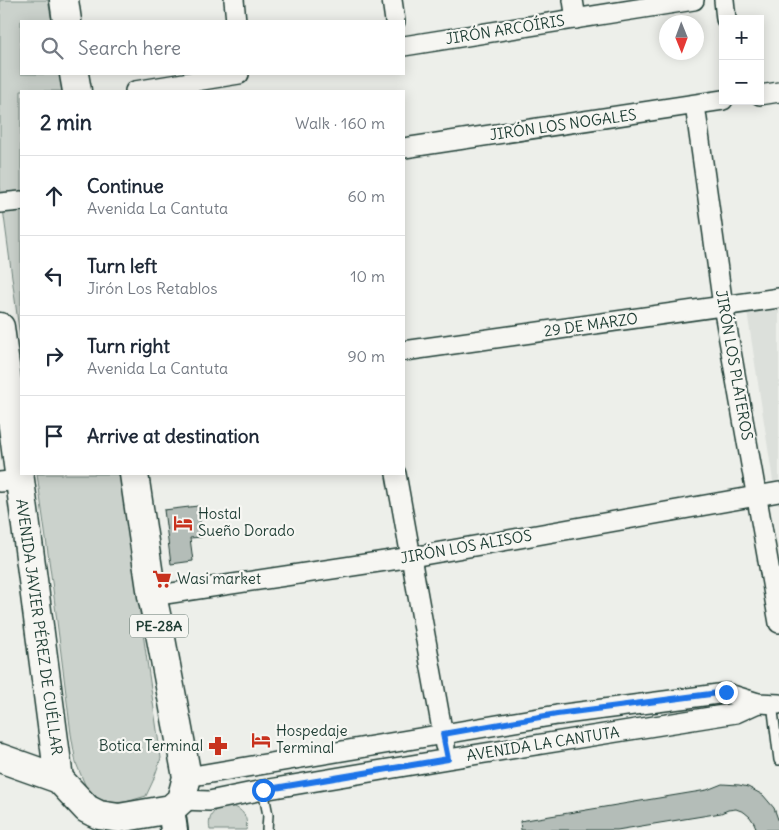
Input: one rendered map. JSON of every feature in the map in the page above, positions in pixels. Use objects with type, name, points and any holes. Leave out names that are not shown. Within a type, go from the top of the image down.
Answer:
[{"type":"highway","points":[[64,0],[67,20]]},
{"type":"highway","points":[[74,75],[77,90]]},
{"type":"highway","name":"AVENIDA JAVIER PÉREZ DE CUÉLLAR","points":[[0,327],[10,481],[59,779]]},
{"type":"highway","name":"PE-28A","points":[[134,475],[152,596],[159,628],[178,804]]},
{"type":"highway","points":[[0,758],[59,779],[87,809],[99,815],[119,818],[178,804]]},
{"type":"street","points":[[234,0],[236,20]]},
{"type":"street","points":[[392,0],[395,20]]},
{"type":"street","points":[[573,0],[576,19]]},
{"type":"street","name":"JIRÓN ARCOÍRIS","points":[[405,46],[694,0]]},
{"type":"street","points":[[724,0],[726,15]]},
{"type":"street","points":[[141,90],[233,75]]},
{"type":"street","points":[[764,94],[779,92]]},
{"type":"street","name":"JIRÓN LOS NOGALES","points":[[405,148],[719,101]]},
{"type":"street","name":"JIRÓN LOS PLATEROS","points":[[695,105],[723,306],[779,623]]},
{"type":"street","points":[[0,203],[20,201]]},
{"type":"street","name":"29 DE MARZO","points":[[405,351],[779,298]]},
{"type":"street","points":[[396,475],[448,759]]},
{"type":"street","name":"JIRÓN LOS ALISOS","points":[[152,596],[412,557],[779,492]]},
{"type":"street","name":"AVENIDA LA CANTUTA","points":[[178,804],[443,734],[557,714],[726,692],[770,703]]},
{"type":"street","name":"AVENIDA LA CANTUTA","points":[[178,804],[209,801],[448,759],[736,714],[770,703]]},
{"type":"lane","points":[[770,703],[779,760]]},
{"type":"lane","points":[[263,790],[268,814],[267,830]]},
{"type":"shaded area","points":[[0,0],[48,0],[52,20],[20,20],[20,75],[60,75],[63,90],[20,90],[20,337],[0,186]]},
{"type":"shaded area","points":[[779,306],[779,480],[773,481],[747,311]]},
{"type":"shaded area","points":[[37,475],[120,475],[161,758],[146,796],[126,802],[112,803],[99,799],[86,787],[76,763],[71,734]]},
{"type":"shaded area","points":[[227,805],[243,813],[247,825],[246,830],[210,830],[209,825],[212,814],[218,808]]},
{"type":"building","name":"Hostal Sueño Dorado","points":[[198,506],[202,537],[190,538],[193,561],[171,564],[164,510]]},
{"type":"building","points":[[722,784],[748,787],[763,795],[774,808],[779,822],[779,830],[757,830],[750,817],[736,809],[617,830],[521,830],[520,821],[707,790]]},
{"type":"place","name":"Hostal Sueño Dorado","points":[[183,523]]},
{"type":"place","name":"Wasi market","points":[[162,579]]},
{"type":"place","name":"Hospedaje Terminal","points":[[261,740]]},
{"type":"place","name":"Botica Terminal","points":[[218,746]]},
{"type":"route","points":[[263,790],[448,759],[443,734],[557,714],[726,692]]}]
